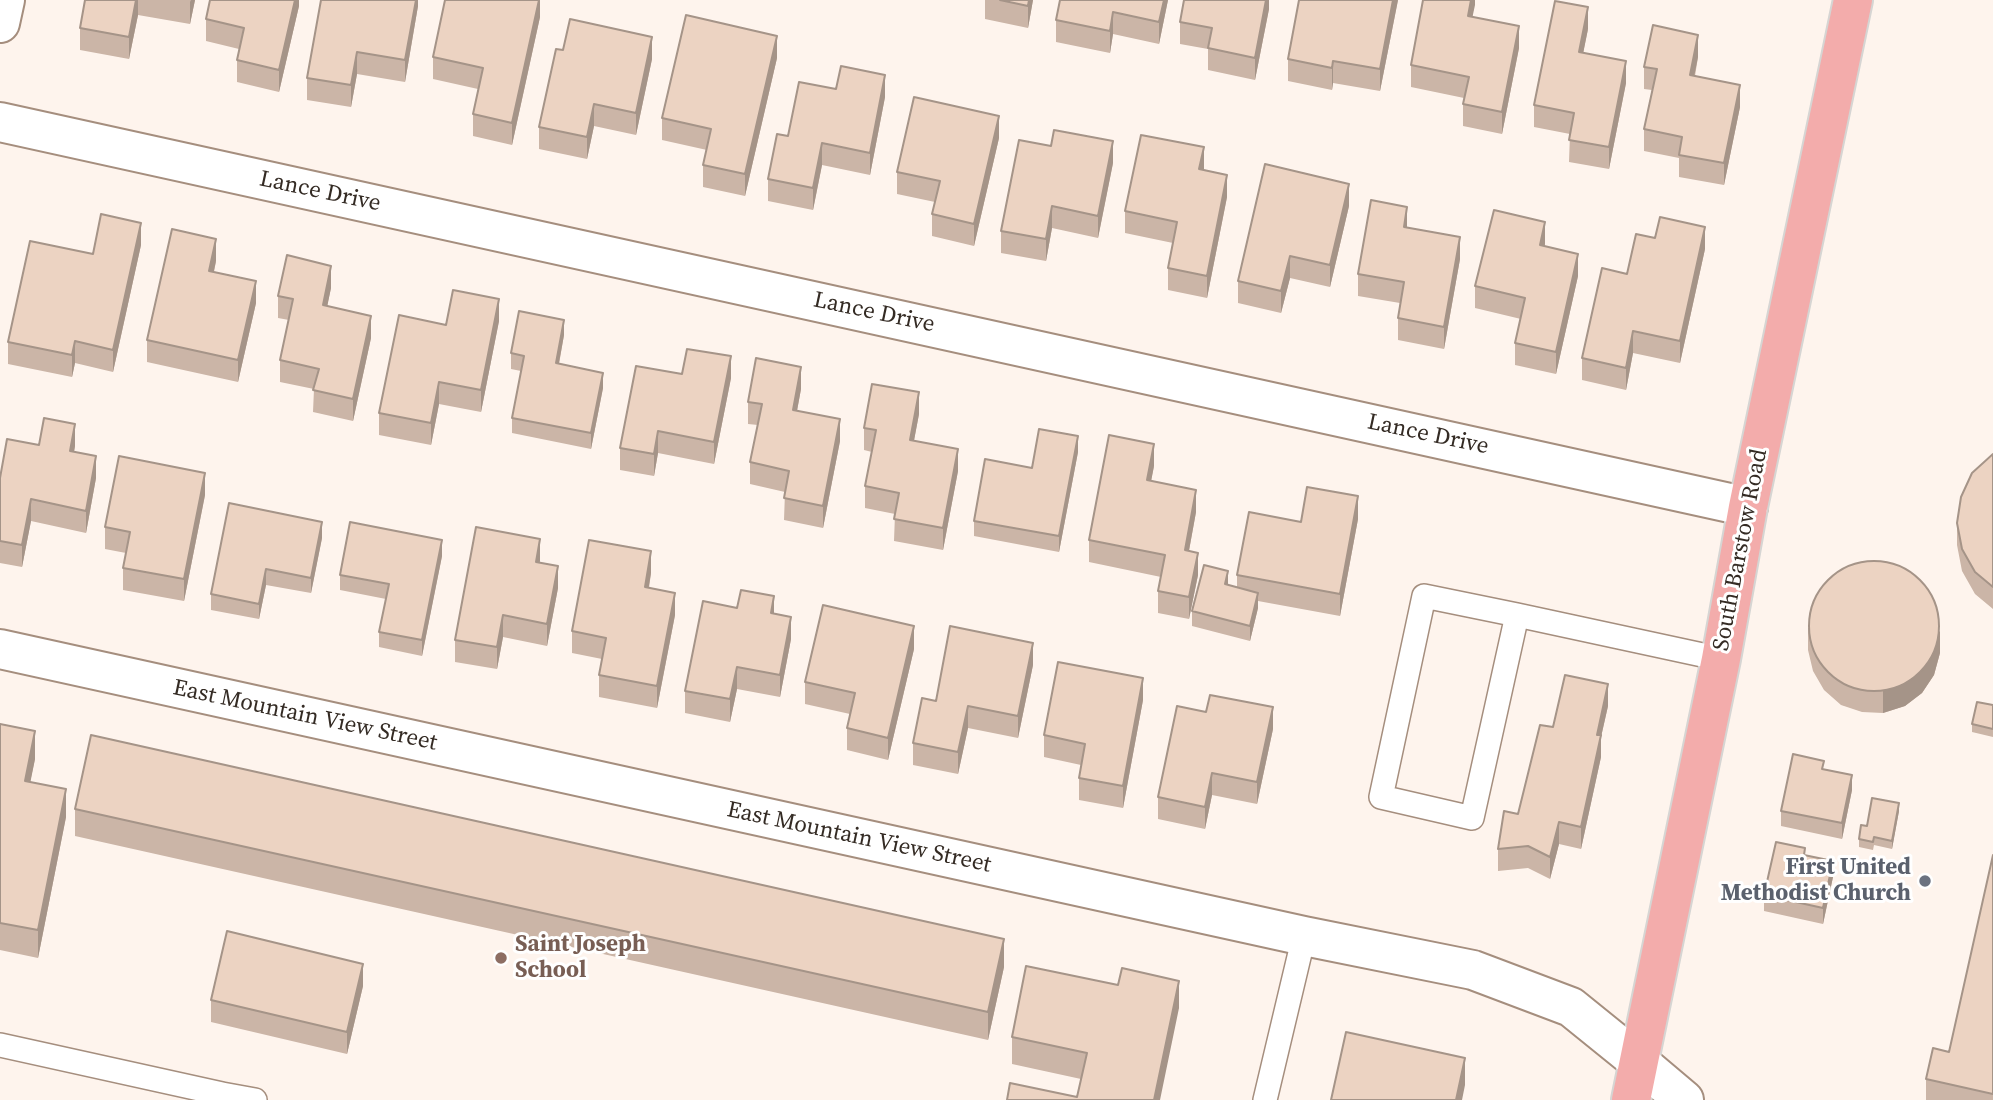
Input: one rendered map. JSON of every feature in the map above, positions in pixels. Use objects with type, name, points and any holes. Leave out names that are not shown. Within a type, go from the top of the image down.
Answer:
[{"type":"main road","name":"South Barstow Road","points":[[1631,1100],[1721,659],[1748,506],[1853,0]]},
{"type":"street","points":[[0,23],[5,0]]},
{"type":"street","name":"Lance Drive","points":[[0,122],[1748,506]]},
{"type":"street","name":"East Mountain View Street","points":[[0,649],[1304,936],[1473,970],[1571,1007],[1684,1100]]},
{"type":"lane","points":[[1517,615],[1472,818],[1381,797],[1424,596],[1517,615],[1721,659]]},
{"type":"lane","points":[[1265,1100],[1304,936]]},
{"type":"lane","points":[[0,1045],[221,1097],[255,1100]]},
{"type":"building","points":[[85,0],[136,0],[129,37],[80,28]]},
{"type":"building","points":[[210,0],[295,0],[279,70],[237,60],[244,28],[206,19]]},
{"type":"building","points":[[321,0],[416,0],[405,60],[357,52],[351,85],[307,78]]},
{"type":"building","points":[[445,0],[539,0],[512,123],[473,114],[483,68],[433,57]]},
{"type":"building","points":[[1000,0],[1029,0],[1028,6]]},
{"type":"building","points":[[1060,0],[1164,0],[1159,22],[1113,12],[1110,31],[1056,20]]},
{"type":"building","points":[[1184,0],[1266,0],[1255,58],[1208,48],[1212,28],[1180,22]]},
{"type":"building","points":[[1299,0],[1393,0],[1380,69],[1333,61],[1332,68],[1288,59]]},
{"type":"building","points":[[1423,0],[1471,0],[1468,16],[1519,26],[1502,112],[1463,104],[1469,77],[1411,65]]},
{"type":"building","points":[[1555,1],[1588,7],[1579,52],[1626,61],[1609,147],[1569,140],[1574,113],[1534,105]]},
{"type":"building","points":[[686,15],[777,36],[745,174],[703,165],[711,129],[662,118]]},
{"type":"building","points":[[570,19],[652,37],[636,113],[594,104],[587,137],[539,127],[556,49],[563,50]]},
{"type":"building","points":[[1653,25],[1698,35],[1690,75],[1740,85],[1724,163],[1679,155],[1682,137],[1644,129],[1657,69],[1644,67]]},
{"type":"building","points":[[841,66],[885,75],[870,153],[822,143],[813,188],[768,179],[777,134],[788,136],[799,82],[836,89]]},
{"type":"building","points":[[914,97],[999,116],[974,224],[932,214],[940,181],[897,172]]},
{"type":"building","points":[[1054,130],[1113,141],[1098,216],[1052,206],[1046,239],[1001,231],[1019,140],[1051,146]]},
{"type":"building","points":[[1141,135],[1204,147],[1199,169],[1227,175],[1207,276],[1168,268],[1177,222],[1125,211]]},
{"type":"building","points":[[1265,164],[1349,184],[1330,265],[1290,256],[1281,291],[1238,281]]},
{"type":"building","points":[[1371,200],[1407,207],[1404,227],[1460,237],[1444,327],[1398,318],[1404,282],[1358,274]]},
{"type":"building","points":[[1494,210],[1545,222],[1540,245],[1578,254],[1556,352],[1515,343],[1525,298],[1475,286]]},
{"type":"building","points":[[101,214],[141,223],[113,350],[75,341],[72,355],[8,342],[30,241],[93,254]]},
{"type":"building","points":[[1660,217],[1705,227],[1680,341],[1633,331],[1626,368],[1582,358],[1602,268],[1627,274],[1636,234],[1655,238]]},
{"type":"building","points":[[172,229],[216,239],[209,271],[256,281],[238,360],[147,340]]},
{"type":"building","points":[[287,255],[331,266],[323,305],[371,316],[353,399],[313,390],[319,369],[280,360],[293,299],[278,296]]},
{"type":"building","points":[[453,290],[499,299],[481,390],[439,382],[431,423],[379,413],[399,315],[446,325]]},
{"type":"building","points":[[519,311],[564,320],[556,363],[603,373],[591,433],[512,418],[524,356],[511,353]]},
{"type":"building","points":[[687,349],[731,356],[714,442],[658,431],[654,454],[620,448],[636,366],[682,374]]},
{"type":"building","points":[[756,358],[801,367],[793,410],[840,419],[823,506],[784,498],[789,471],[750,462],[762,404],[748,402]]},
{"type":"building","points":[[872,384],[919,392],[910,440],[958,449],[943,528],[894,519],[899,493],[865,486],[876,430],[864,428]]},
{"type":"building","points":[[44,418],[75,424],[70,451],[96,456],[86,511],[31,499],[22,545],[0,541],[0,478],[7,439],[39,445]]},
{"type":"building","points":[[1039,429],[1078,436],[1059,536],[974,521],[985,459],[1032,468]]},
{"type":"building","points":[[1109,435],[1154,444],[1147,480],[1196,490],[1185,550],[1198,553],[1189,597],[1158,591],[1165,555],[1089,540]]},
{"type":"building","points":[[1993,454],[1993,587],[1975,572],[1962,549],[1957,523],[1961,497],[1972,473]]},
{"type":"building","points":[[119,456],[205,473],[184,579],[123,568],[130,532],[105,527]]},
{"type":"building","points":[[1307,487],[1358,496],[1340,594],[1237,575],[1249,512],[1301,522]]},
{"type":"building","points":[[229,503],[322,522],[311,578],[266,569],[259,604],[211,594]]},
{"type":"building","points":[[350,522],[442,540],[422,640],[379,632],[389,584],[340,575]]},
{"type":"building","points":[[476,527],[540,539],[536,562],[558,566],[547,624],[503,615],[497,647],[455,640]]},
{"type":"building","points":[[589,540],[651,551],[645,587],[675,593],[657,686],[599,675],[606,638],[572,631]]},
{"type":"building","points":[[1874,561],[1899,566],[1920,580],[1934,601],[1939,626],[1934,651],[1920,672],[1899,686],[1874,691],[1849,686],[1828,672],[1814,651],[1809,626],[1814,601],[1828,580],[1849,566]]},
{"type":"building","points":[[1204,565],[1228,571],[1225,584],[1258,593],[1250,626],[1192,611]]},
{"type":"building","points":[[741,590],[774,596],[771,613],[791,617],[780,675],[737,667],[730,699],[685,691],[703,601],[737,608]]},
{"type":"building","points":[[823,605],[914,626],[888,738],[847,728],[855,693],[805,682]]},
{"type":"building","points":[[950,626],[1033,643],[1018,716],[968,706],[958,752],[913,743],[922,698],[936,701]]},
{"type":"building","points":[[1058,662],[1143,678],[1123,786],[1079,778],[1085,744],[1044,735]]},
{"type":"building","points":[[1565,675],[1608,684],[1597,735],[1601,735],[1581,827],[1559,822],[1550,857],[1528,846],[1498,849],[1504,811],[1518,814],[1540,725],[1553,727]]},
{"type":"building","points":[[1210,695],[1273,707],[1257,782],[1212,773],[1205,807],[1158,797],[1177,706],[1206,712]]},
{"type":"building","points":[[1977,702],[1993,705],[1993,729],[1972,724]]},
{"type":"building","points":[[0,724],[35,731],[25,781],[66,789],[38,930],[0,923]]},
{"type":"building","points":[[91,735],[1004,939],[988,1012],[75,809]]},
{"type":"building","points":[[1793,754],[1824,761],[1822,769],[1852,775],[1842,823],[1781,811]]},
{"type":"building","points":[[1872,798],[1899,803],[1892,841],[1874,837],[1873,842],[1859,839],[1861,825],[1867,826]]},
{"type":"building","points":[[1776,842],[1805,848],[1804,855],[1833,861],[1823,908],[1764,895]]},
{"type":"building","points":[[1993,855],[1993,1094],[1926,1079],[1933,1048],[1949,1052]]},
{"type":"building","points":[[227,931],[363,964],[347,1032],[211,1000]]},
{"type":"building","points":[[1026,966],[1118,985],[1122,968],[1179,981],[1154,1100],[1007,1100],[1010,1083],[1077,1097],[1087,1053],[1012,1037]]},
{"type":"building","points":[[1346,1032],[1465,1058],[1456,1100],[1331,1100]]},
{"type":"place","name":"First United Methodist Church","points":[[1925,881]]},
{"type":"place","name":"Saint Joseph School","points":[[501,958]]}]
